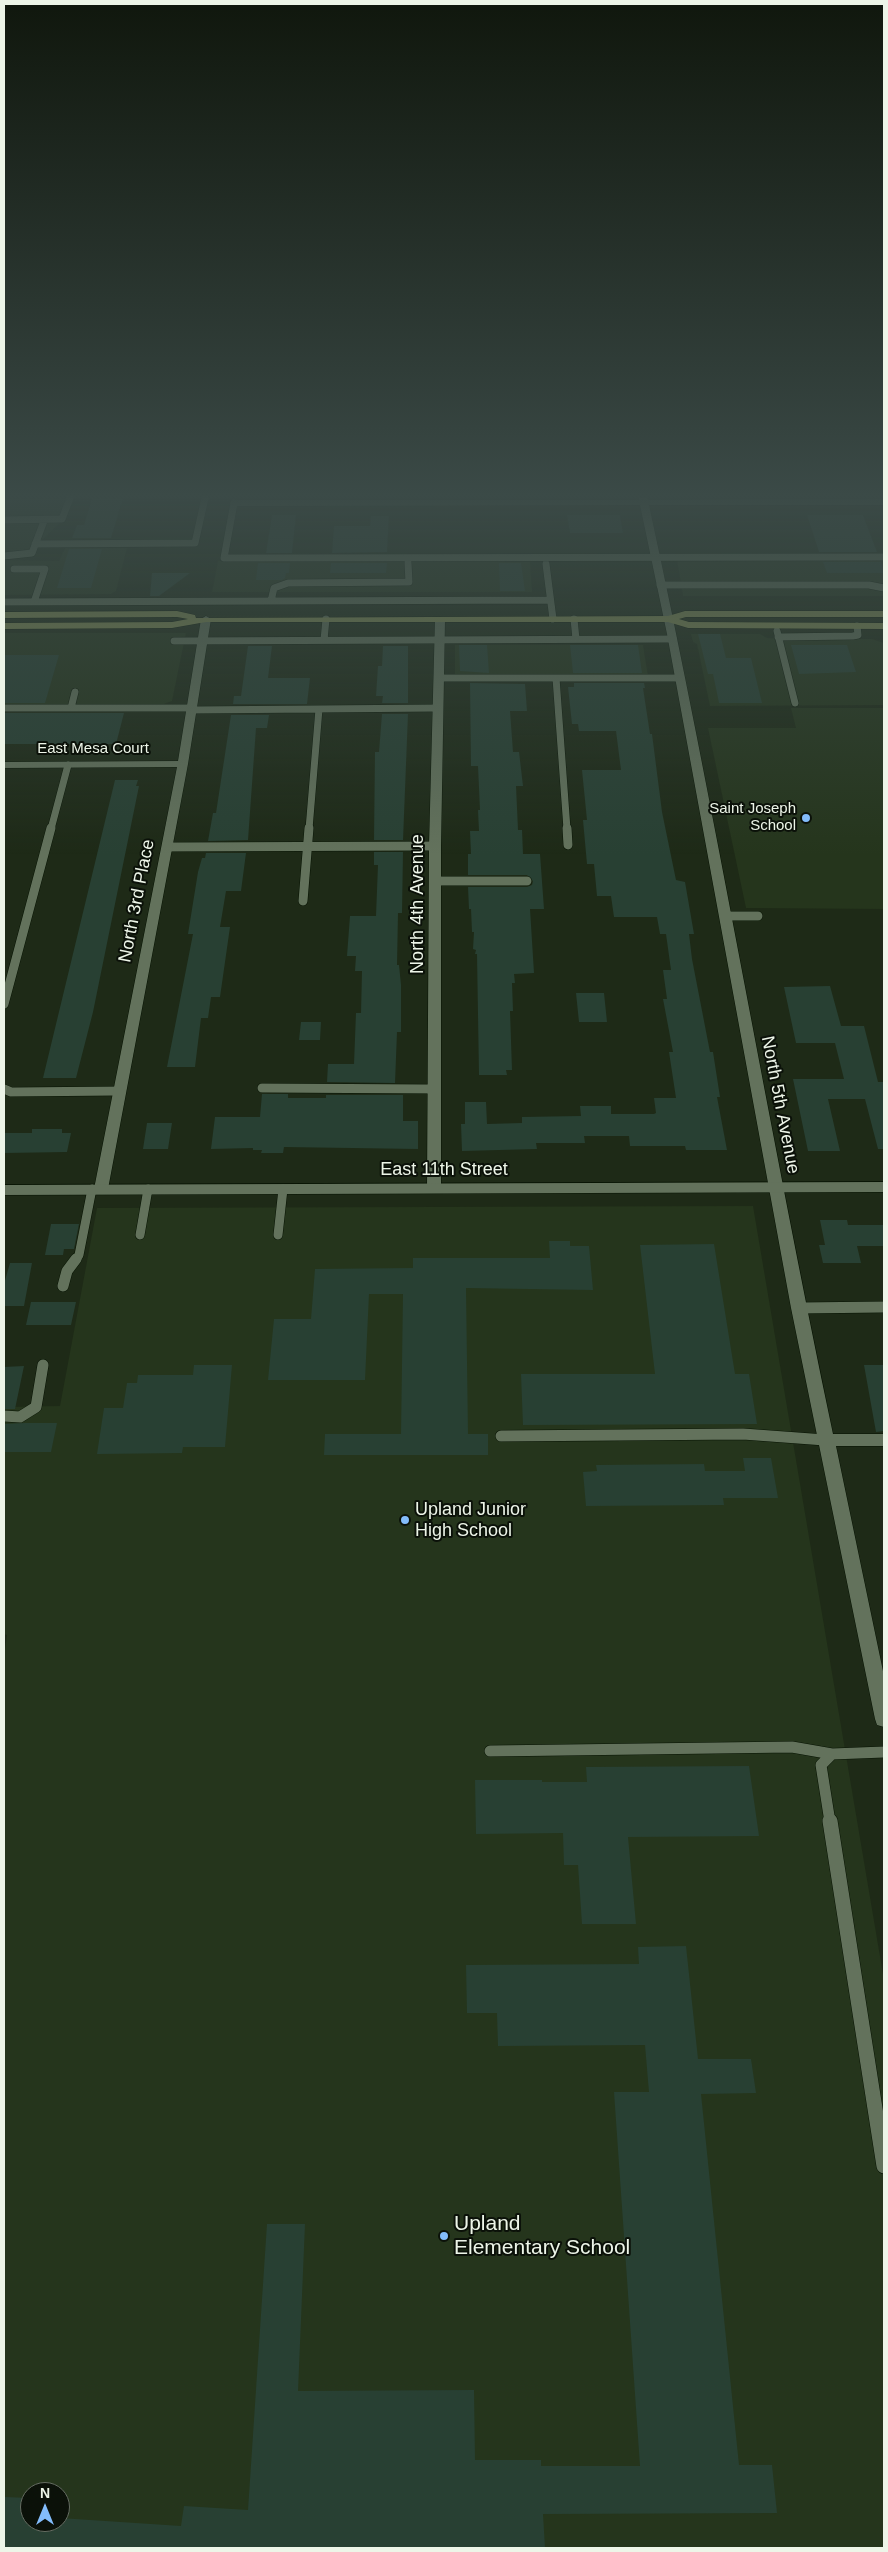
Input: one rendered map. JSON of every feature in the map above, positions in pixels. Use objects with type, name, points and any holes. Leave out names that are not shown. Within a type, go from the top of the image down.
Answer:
[{"type":"main road","points":[[192,617],[206,620]]},
{"type":"main road","points":[[4,626],[172,625],[206,620],[669,619],[675,617]]},
{"type":"main road","points":[[669,619],[688,626],[884,626]]},
{"type":"street","name":"North 5th Avenue","points":[[669,619],[777,1187],[798,1308],[884,1719]]},
{"type":"street","name":"North 3rd Place","points":[[97,1189],[120,1091],[183,764],[206,620]]},
{"type":"street","name":"North 4th Avenue","points":[[434,1188],[435,846],[440,620]]},
{"type":"street","name":"East Mesa Court","points":[[4,765],[183,764]]},
{"type":"street","name":"East 11th Street","points":[[4,1190],[884,1187]]},
{"type":"street","points":[[825,1440],[884,1440]]},
{"type":"lane","points":[[324,640],[326,619]]},
{"type":"lane","points":[[574,619],[576,639]]},
{"type":"lane","points":[[776,626],[795,703]]},
{"type":"lane","points":[[778,637],[853,636],[858,635],[857,626]]},
{"type":"lane","points":[[174,641],[673,639]]},
{"type":"lane","points":[[439,678],[679,678]]},
{"type":"lane","points":[[556,678],[568,845]]},
{"type":"lane","points":[[71,708],[75,692]]},
{"type":"lane","points":[[4,708],[439,708]]},
{"type":"lane","points":[[303,901],[319,709]]},
{"type":"lane","points":[[4,1004],[68,765]]},
{"type":"lane","points":[[167,847],[307,848],[435,846]]},
{"type":"lane","points":[[435,881],[527,881]]},
{"type":"lane","points":[[725,916],[758,916]]},
{"type":"lane","points":[[262,1088],[434,1088]]},
{"type":"lane","points":[[4,1089],[11,1092],[120,1091]]},
{"type":"lane","points":[[63,1286],[67,1271],[79,1255],[97,1189]]},
{"type":"lane","points":[[140,1235],[148,1189]]},
{"type":"lane","points":[[278,1235],[282,1189]]},
{"type":"lane","points":[[798,1308],[884,1307]]},
{"type":"lane","points":[[4,1416],[20,1416],[36,1407],[43,1365]]},
{"type":"lane","points":[[501,1436],[743,1434],[825,1440]]},
{"type":"lane","points":[[490,1751],[792,1747],[832,1754],[884,1752]]},
{"type":"lane","points":[[832,1754],[821,1765],[884,2166]]},
{"type":"shaded area","points":[[4,633],[186,633],[172,701],[164,704],[4,704]]},
{"type":"shaded area","points":[[691,634],[760,634],[767,638],[796,639],[872,639],[884,643],[884,705],[710,706],[697,644],[693,642]]},
{"type":"shaded area","points":[[455,645],[643,645],[648,676],[455,677]]},
{"type":"shaded area","name":"Saint Joseph School","points":[[791,708],[884,708],[884,909],[746,908],[708,728],[796,728]]},
{"type":"shaded area","name":"Upland Elementary School","points":[[753,1206],[884,1980],[884,2548],[4,2548],[4,1656],[7,1635],[4,1634],[4,1407],[60,1406],[97,1208]]},
{"type":"building","points":[[698,634],[720,634],[726,658],[751,658],[762,703],[719,703],[713,674],[708,674]]},
{"type":"building","points":[[459,645],[487,645],[489,673],[460,671]]},
{"type":"building","points":[[570,645],[638,645],[642,673],[573,673]]},
{"type":"building","points":[[791,645],[847,645],[856,672],[799,674]]},
{"type":"building","points":[[248,646],[272,646],[268,678],[310,678],[307,704],[233,704],[234,696],[241,696]]},
{"type":"building","points":[[383,646],[408,646],[408,703],[382,703],[383,696],[376,696],[378,666],[382,666]]},
{"type":"building","points":[[4,655],[59,655],[45,703],[4,703]]},
{"type":"building","points":[[470,683],[525,684],[527,711],[510,711],[513,752],[519,752],[523,786],[516,786],[518,830],[522,830],[523,854],[540,854],[544,909],[530,909],[534,973],[514,974],[515,983],[512,983],[513,1011],[510,1011],[512,1070],[506,1070],[507,1075],[479,1075],[477,954],[475,954],[476,950],[473,949],[474,932],[472,932],[468,887],[527,887],[532,885],[533,881],[527,875],[468,875],[468,854],[471,854],[470,831],[479,831],[478,810],[480,810],[478,766],[471,766]]},
{"type":"building","points":[[574,683],[644,683],[645,688],[643,688],[650,734],[652,734],[662,812],[676,880],[685,882],[694,934],[689,934],[692,959],[710,1052],[713,1052],[720,1097],[717,1097],[727,1150],[686,1150],[685,1146],[630,1146],[629,1136],[584,1136],[585,1143],[536,1143],[537,1149],[462,1151],[461,1124],[465,1124],[465,1102],[486,1102],[487,1124],[522,1123],[522,1117],[581,1116],[580,1106],[611,1106],[611,1114],[654,1114],[656,1113],[654,1098],[676,1098],[669,1052],[673,1052],[663,999],[667,999],[663,970],[671,970],[666,934],[660,934],[657,917],[614,917],[611,896],[597,896],[594,864],[587,864],[583,820],[587,820],[582,770],[621,770],[616,731],[579,731],[578,724],[572,724],[568,687],[574,687]]},
{"type":"building","points":[[4,713],[124,713],[116,744],[4,744]]},
{"type":"building","points":[[382,714],[408,714],[403,840],[374,840],[375,752],[379,752]]},
{"type":"building","points":[[231,715],[269,715],[267,728],[256,728],[248,840],[208,841],[213,813],[216,813]]},
{"type":"building","points":[[115,780],[138,780],[136,786],[139,786],[93,1012],[76,1078],[43,1078]]},
{"type":"building","points":[[374,852],[403,852],[402,913],[398,913],[397,965],[399,965],[401,985],[401,1032],[397,1032],[395,1083],[327,1082],[328,1064],[354,1064],[356,1013],[361,1013],[362,971],[355,971],[356,956],[347,956],[350,916],[376,916],[378,865],[374,865]]},
{"type":"building","points":[[206,853],[246,853],[241,891],[226,891],[220,927],[230,927],[220,997],[211,997],[208,1018],[201,1018],[195,1067],[167,1067],[193,934],[188,934],[198,872],[202,858],[205,858]]},
{"type":"building","points":[[830,986],[841,1026],[864,1026],[878,1082],[884,1082],[884,1149],[878,1149],[865,1099],[828,1099],[840,1151],[808,1151],[793,1079],[844,1079],[835,1043],[796,1043],[784,987]]},
{"type":"building","points":[[576,993],[604,993],[607,1022],[579,1022]]},
{"type":"building","points":[[301,1022],[321,1022],[320,1040],[299,1040]]},
{"type":"building","points":[[262,1094],[288,1094],[288,1098],[326,1098],[326,1095],[403,1095],[403,1121],[418,1121],[418,1149],[284,1147],[283,1153],[261,1153],[262,1150],[253,1150],[253,1148],[211,1149],[215,1117],[260,1117]]},
{"type":"building","points":[[147,1123],[172,1123],[168,1149],[143,1149]]},
{"type":"building","points":[[32,1129],[62,1129],[62,1133],[71,1133],[67,1152],[4,1153],[4,1133],[32,1133]]},
{"type":"building","points":[[820,1220],[847,1220],[848,1225],[884,1225],[884,1246],[857,1246],[861,1263],[823,1263],[819,1245],[825,1245]]},
{"type":"building","points":[[51,1224],[79,1224],[74,1249],[64,1249],[63,1255],[45,1255]]},
{"type":"building","points":[[549,1241],[570,1241],[570,1246],[589,1246],[593,1290],[466,1288],[468,1434],[488,1434],[488,1455],[324,1455],[325,1434],[401,1434],[403,1294],[369,1294],[365,1380],[268,1380],[274,1319],[311,1319],[315,1269],[413,1268],[413,1258],[550,1258]]},
{"type":"building","points":[[714,1244],[735,1374],[749,1374],[757,1424],[523,1425],[521,1374],[655,1374],[640,1245]]},
{"type":"building","points":[[10,1263],[32,1263],[24,1306],[4,1306],[4,1284]]},
{"type":"building","points":[[31,1302],[76,1302],[71,1325],[26,1325]]},
{"type":"building","points":[[194,1365],[232,1365],[225,1447],[183,1447],[182,1453],[97,1454],[104,1408],[123,1408],[127,1383],[137,1383],[138,1375],[193,1375]]},
{"type":"building","points":[[864,1365],[884,1365],[884,1431],[876,1432]]},
{"type":"building","points":[[24,1366],[15,1409],[4,1409],[4,1367]]},
{"type":"building","points":[[57,1423],[51,1452],[4,1452],[4,1424]]},
{"type":"building","points":[[743,1458],[771,1458],[778,1498],[723,1498],[724,1505],[586,1506],[583,1472],[597,1471],[596,1465],[704,1464],[705,1471],[745,1471]]},
{"type":"building","points":[[749,1766],[759,1836],[628,1837],[636,1924],[582,1924],[578,1865],[564,1865],[563,1833],[476,1834],[475,1780],[587,1782],[586,1767]]},
{"type":"building","points":[[686,1946],[698,2059],[751,2059],[756,2093],[701,2094],[739,2465],[772,2465],[777,2513],[543,2514],[545,2548],[4,2548],[4,2497],[20,2498],[20,2532],[70,2532],[70,2519],[181,2526],[184,2506],[248,2510],[267,2224],[305,2224],[298,2391],[474,2390],[475,2460],[541,2460],[541,2466],[640,2466],[614,2092],[649,2092],[645,2045],[498,2046],[497,2013],[467,2013],[466,1965],[639,1964],[638,1947]]},
{"type":"place","name":"Saint Joseph School","points":[[806,818]]},
{"type":"place","name":"Upland Junior High School","points":[[405,1520]]},
{"type":"place","name":"Upland Elementary School","points":[[444,2236]]}]
